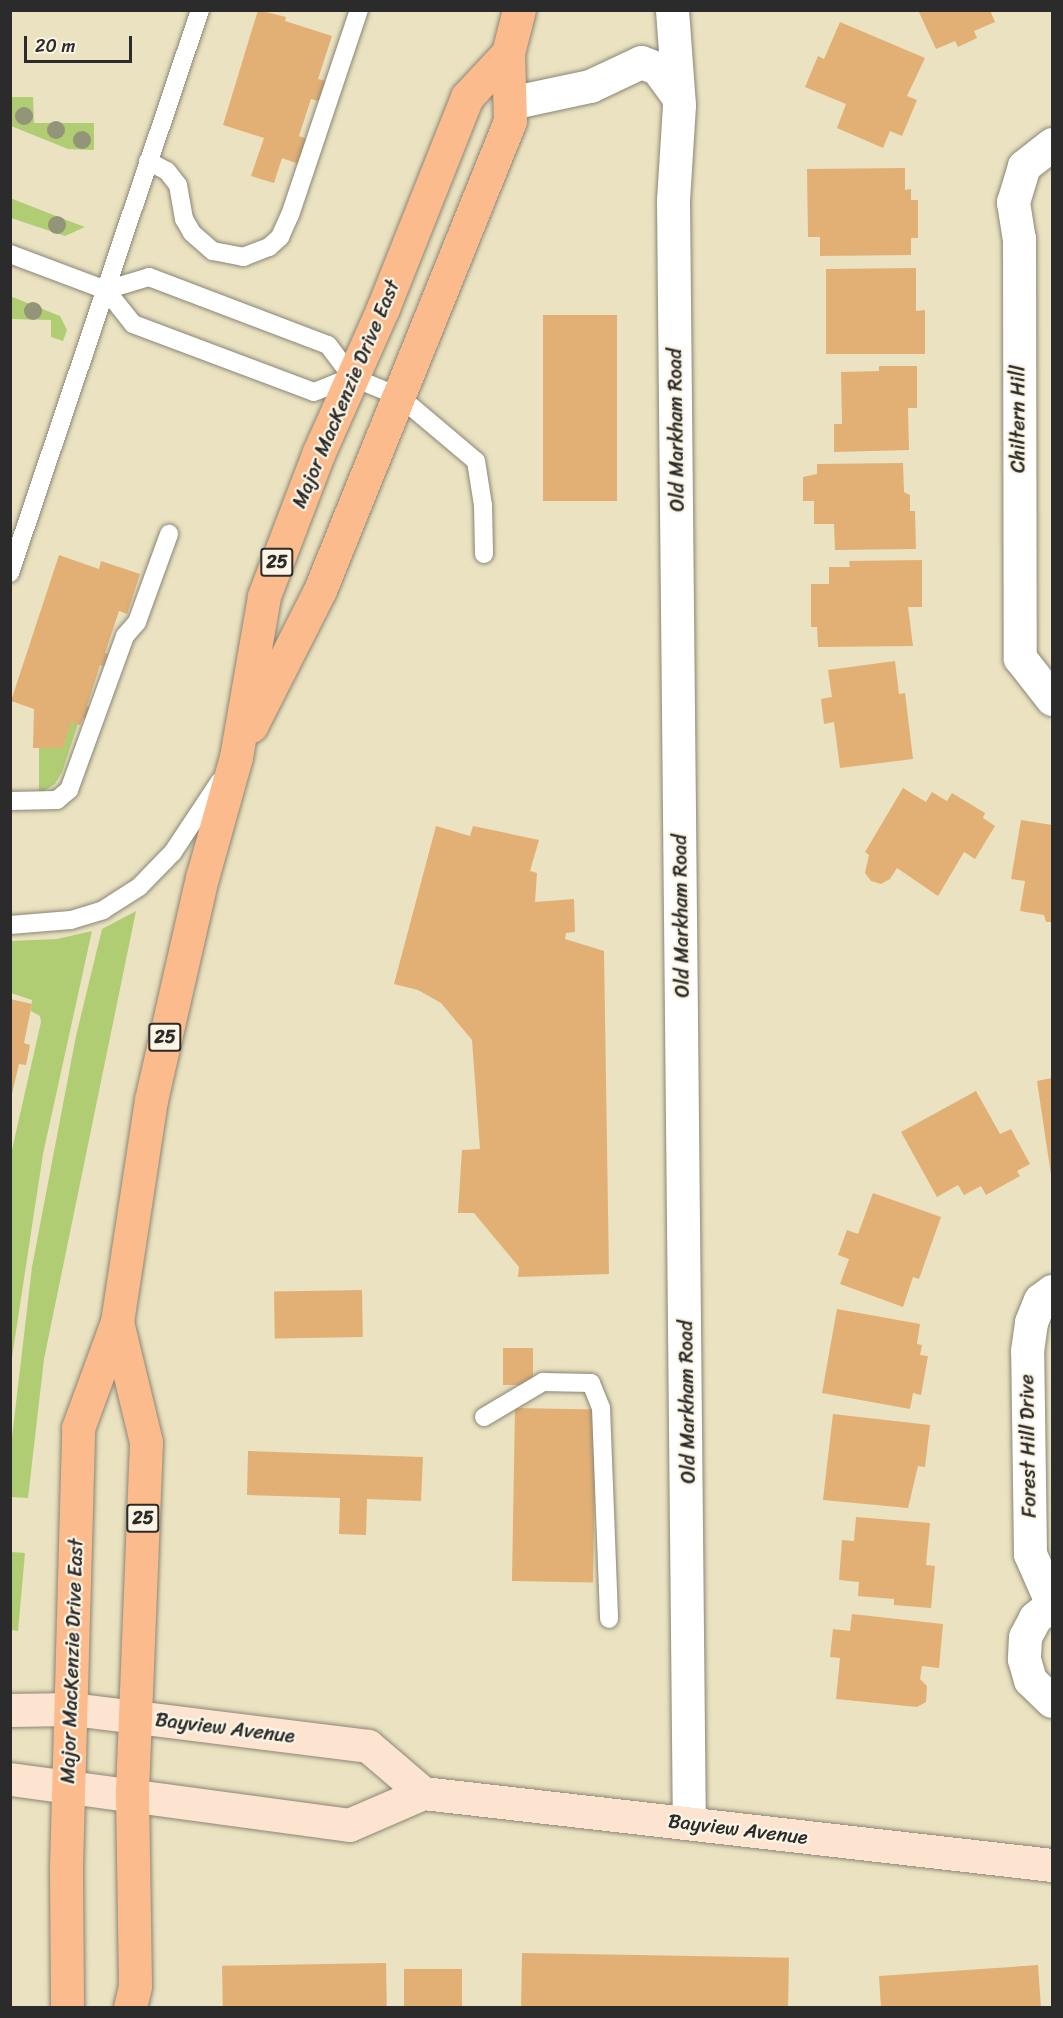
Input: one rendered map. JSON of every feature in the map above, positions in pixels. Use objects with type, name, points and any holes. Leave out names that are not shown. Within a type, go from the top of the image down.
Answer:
[{"type":"main road","name":"Major MacKenzie Drive East","points":[[236,757],[320,590],[400,398],[510,121],[508,53],[519,10]]},
{"type":"main road","name":"Major MacKenzie Drive East","points":[[67,2007],[69,1785],[78,1428],[117,1322],[151,1100],[202,878],[236,757],[264,596],[467,97],[508,53]]},
{"type":"main road","name":"Major MacKenzie Drive East","points":[[117,1322],[146,1442],[132,1793],[135,1986],[130,2007]]},
{"type":"main road","name":"Bayview Avenue","points":[[10,1710],[72,1709],[368,1746],[423,1793]]},
{"type":"main road","name":"Bayview Avenue","points":[[10,1779],[132,1793],[349,1825],[423,1793],[1053,1865]]},
{"type":"street","name":"Old Markham Road","points":[[672,10],[678,97],[673,212],[690,1823]]},
{"type":"street","points":[[510,103],[590,86],[641,62],[657,68],[678,97]]},
{"type":"street","name":"Chiltern Hill","points":[[1053,144],[1024,166],[1013,202],[1019,238],[1020,658],[1053,699]]},
{"type":"street","name":"Forest Hill Drive","points":[[1053,1291],[1040,1300],[1031,1323],[1027,1351],[1030,1554],[1052,1604],[1030,1628],[1024,1659],[1030,1680],[1053,1701]]},
{"type":"lane","points":[[10,573],[200,10]]},
{"type":"lane","points":[[148,161],[167,171],[178,185],[184,219],[192,233],[213,251],[243,257],[269,247],[280,237],[290,215],[358,10]]},
{"type":"lane","points":[[10,254],[106,290],[133,324],[314,392],[352,376]]},
{"type":"lane","points":[[106,290],[149,277],[328,345],[352,376],[400,398],[476,461],[483,505],[484,554]]},
{"type":"lane","points":[[10,801],[57,800],[69,790],[125,636],[137,622],[169,534]]},
{"type":"lane","points":[[10,925],[71,920],[103,910],[139,887],[173,852],[236,757]]},
{"type":"lane","points":[[484,1417],[543,1382],[591,1383],[601,1408],[609,1619]]},
{"type":"green space","points":[[10,97],[33,97],[34,123],[94,123],[94,150],[68,149],[11,126]]},
{"type":"green space","points":[[10,198],[85,227],[65,236],[11,218]]},
{"type":"green space","points":[[10,296],[60,316],[67,330],[63,341],[51,337],[51,320],[11,319]]},
{"type":"green space","points":[[71,722],[78,724],[62,772],[55,784],[39,794],[39,748]]},
{"type":"green space","points":[[136,911],[44,1359],[28,1498],[11,1497],[11,1446],[32,1267],[76,1036],[102,929]]},
{"type":"green space","points":[[92,931],[43,1154],[11,1364],[11,1154],[41,1022],[40,1016],[31,1011],[32,1000],[11,993],[11,941],[57,939]]},
{"type":"green space","points":[[11,1552],[25,1553],[18,1631],[11,1630]]},
{"type":"building","points":[[258,10],[286,17],[285,21],[332,36],[318,79],[326,81],[319,101],[311,99],[299,136],[307,139],[299,164],[282,158],[274,183],[251,176],[264,138],[223,125]]},
{"type":"building","points":[[918,10],[990,10],[995,22],[974,31],[977,38],[958,47],[955,41],[936,49]]},
{"type":"building","points":[[840,22],[925,58],[907,96],[917,100],[902,136],[890,131],[883,148],[837,128],[846,104],[805,87],[818,56],[824,59]]},
{"type":"building","points":[[905,168],[905,190],[911,189],[911,200],[918,200],[918,238],[911,238],[911,255],[820,256],[820,237],[808,237],[807,169]]},
{"type":"building","points":[[916,268],[916,311],[925,310],[925,354],[826,354],[826,269]]},
{"type":"building","points":[[543,315],[617,315],[617,501],[543,501]]},
{"type":"building","points":[[879,366],[917,366],[917,408],[908,408],[909,450],[834,452],[834,424],[842,424],[841,372],[879,371]]},
{"type":"building","points":[[903,463],[904,492],[910,495],[910,511],[915,511],[916,549],[835,550],[834,524],[814,524],[814,501],[803,501],[803,477],[817,474],[817,464]]},
{"type":"building","points":[[59,555],[99,569],[101,561],[140,574],[127,614],[119,611],[105,653],[108,654],[104,666],[100,665],[87,706],[90,708],[87,719],[83,718],[80,725],[71,722],[63,748],[33,748],[34,709],[11,701]]},
{"type":"building","points":[[922,560],[922,607],[908,607],[913,646],[818,647],[817,627],[811,627],[811,584],[829,584],[829,567],[850,567],[849,561]]},
{"type":"building","points":[[895,661],[899,694],[905,693],[913,759],[840,768],[834,722],[824,724],[821,699],[832,697],[828,670]]},
{"type":"building","points":[[903,788],[926,802],[932,792],[947,801],[952,793],[985,813],[983,818],[995,826],[975,859],[964,852],[938,896],[897,868],[890,879],[881,884],[871,881],[865,873],[869,855],[865,852]]},
{"type":"building","points":[[1021,820],[1052,825],[1052,922],[1046,922],[1044,915],[1020,911],[1025,881],[1011,879]]},
{"type":"building","points":[[436,826],[470,836],[473,826],[539,840],[530,871],[537,873],[535,902],[574,899],[575,932],[566,933],[565,939],[604,951],[609,1274],[518,1277],[519,1267],[474,1213],[458,1213],[462,1150],[480,1149],[472,1040],[441,1003],[418,990],[394,984]]},
{"type":"building","points":[[10,999],[32,1004],[24,1043],[30,1045],[26,1065],[19,1064],[11,1098]]},
{"type":"building","points":[[1052,1078],[1052,1175],[1051,1175],[1037,1081]]},
{"type":"building","points":[[976,1091],[1000,1134],[1011,1129],[1030,1164],[1017,1171],[1020,1176],[986,1195],[981,1186],[964,1195],[958,1185],[937,1197],[901,1132]]},
{"type":"building","points":[[873,1193],[941,1217],[919,1279],[913,1277],[903,1307],[840,1284],[849,1259],[838,1255],[847,1230],[858,1234]]},
{"type":"building","points":[[362,1290],[363,1337],[275,1339],[274,1292]]},
{"type":"building","points":[[837,1309],[920,1324],[917,1344],[922,1345],[920,1355],[928,1356],[921,1395],[913,1393],[910,1409],[822,1393]]},
{"type":"building","points":[[503,1348],[533,1348],[533,1385],[503,1385]]},
{"type":"building","points":[[515,1408],[596,1409],[593,1582],[512,1581]]},
{"type":"building","points":[[833,1414],[930,1425],[925,1467],[918,1466],[908,1508],[823,1500]]},
{"type":"building","points":[[248,1451],[423,1457],[421,1501],[367,1499],[366,1535],[339,1534],[340,1498],[247,1495]]},
{"type":"building","points":[[856,1517],[930,1523],[926,1565],[935,1566],[931,1608],[894,1605],[894,1599],[858,1596],[859,1582],[839,1580],[842,1540],[854,1541]]},
{"type":"building","points":[[852,1614],[943,1624],[939,1668],[922,1666],[920,1679],[927,1686],[926,1702],[917,1707],[836,1699],[840,1658],[830,1657],[833,1629],[850,1631]]},
{"type":"building","points":[[522,1953],[789,1958],[788,2008],[521,2008]]},
{"type":"building","points":[[386,1963],[387,2008],[223,2008],[222,1966]]},
{"type":"building","points":[[1038,1965],[1041,2008],[881,2008],[879,1976]]},
{"type":"building","points":[[404,1969],[462,1969],[462,2008],[404,2008]]}]
